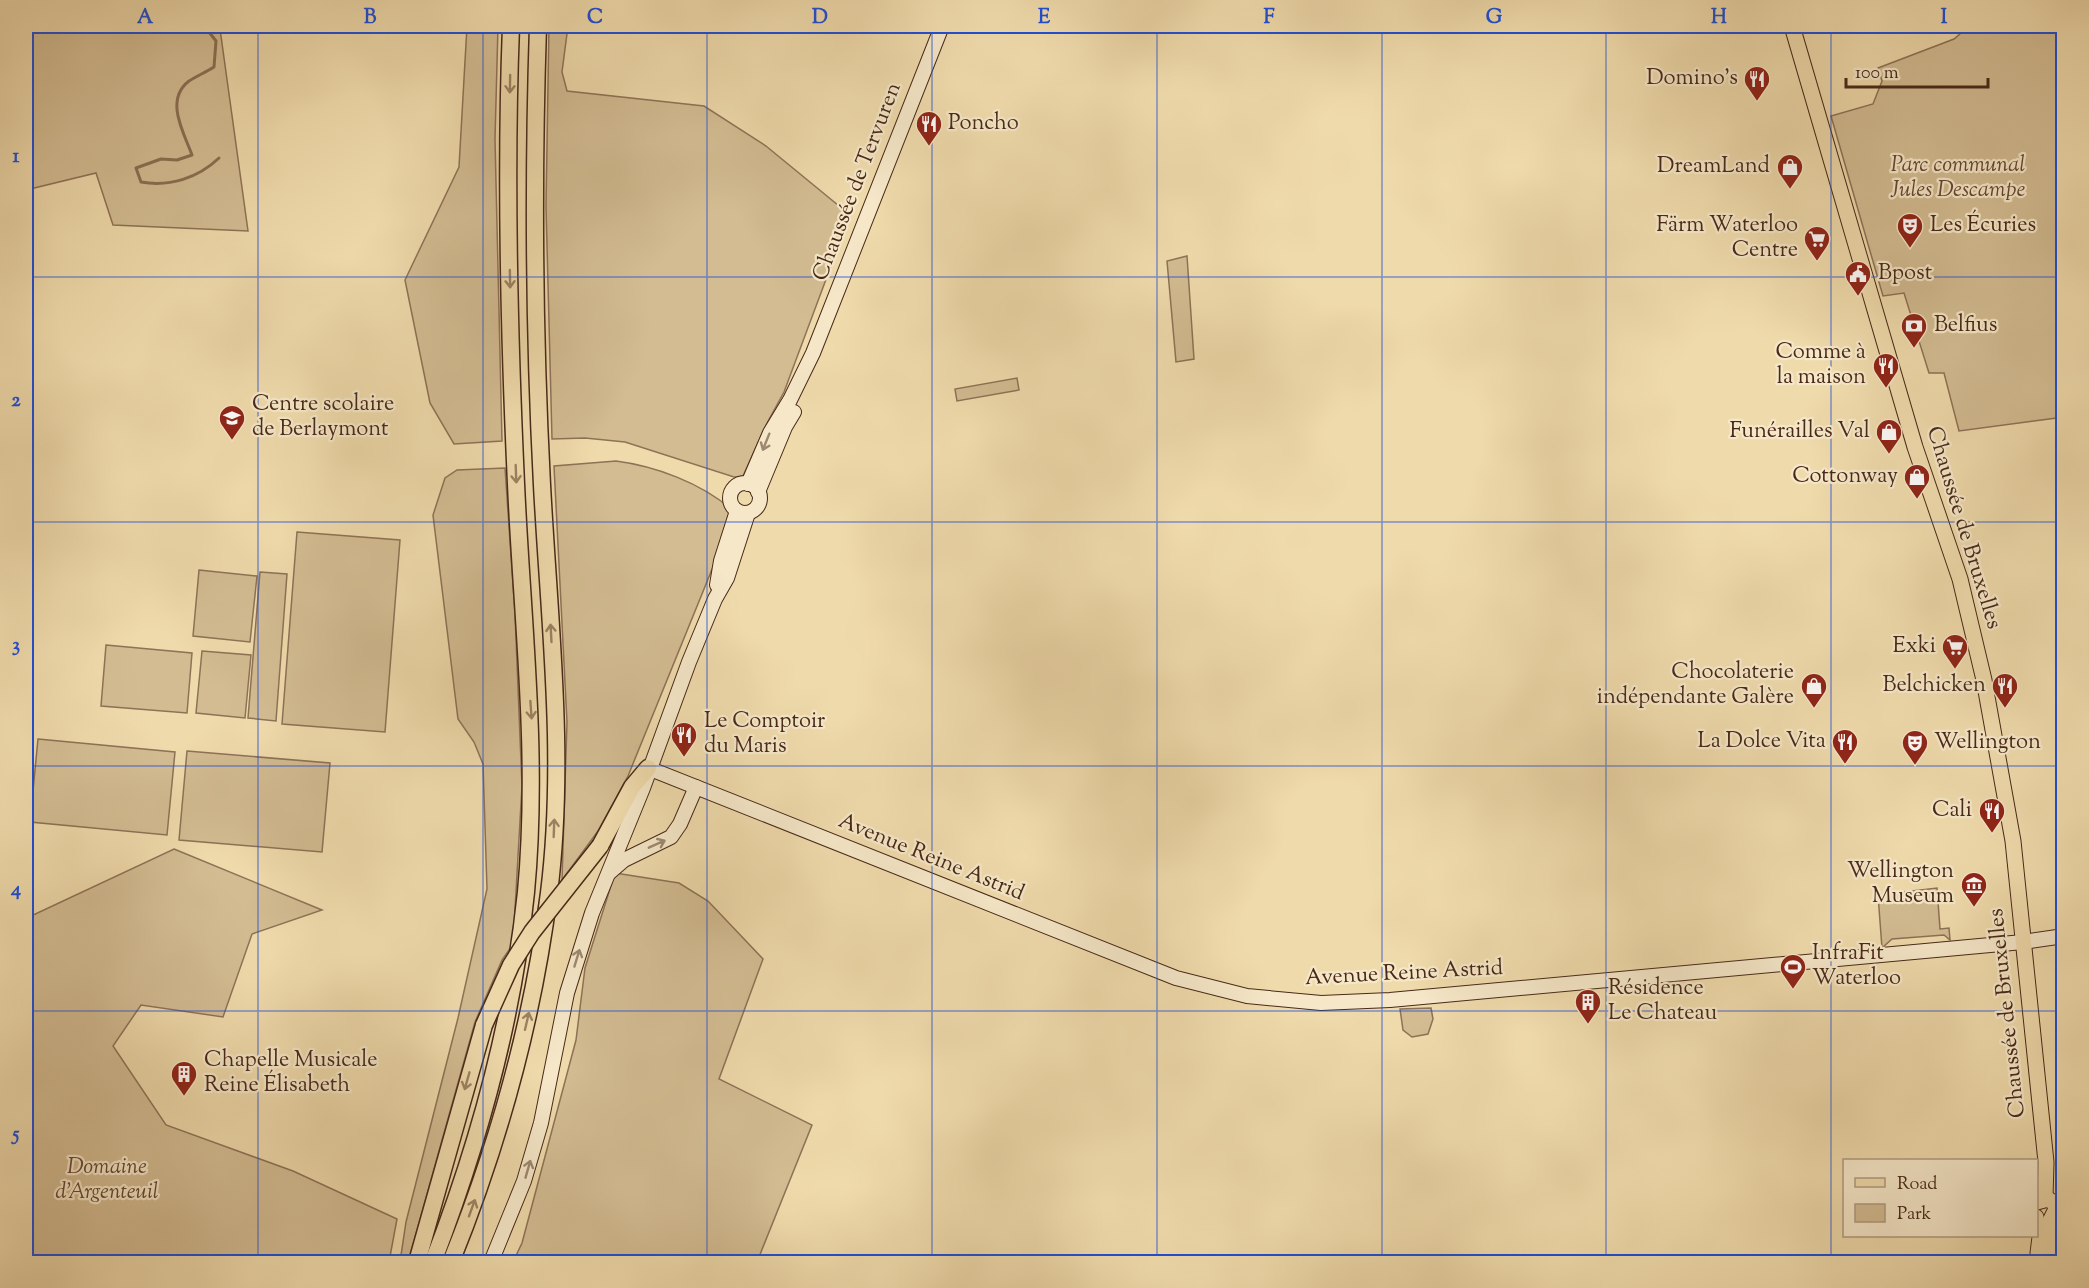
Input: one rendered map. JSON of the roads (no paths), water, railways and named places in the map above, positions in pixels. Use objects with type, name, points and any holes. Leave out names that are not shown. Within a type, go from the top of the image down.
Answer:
[{"type":"highway","points":[[433,1263],[459,1194],[495,1070],[515,977],[526,891],[532,719],[517,497],[511,335],[511,26]]},
{"type":"highway","points":[[451,1263],[490,1160],[515,1072],[536,978],[549,891],[554,831],[556,718],[536,335],[538,26]]},
{"type":"highway","points":[[417,1263],[484,1025],[511,965],[532,932],[600,846],[632,788],[648,768]]},
{"type":"main road","name":"Chaussée de Bruxelles","points":[[1792,26],[1915,447],[1960,579],[2000,764],[2013,841],[2046,1162],[2041,1201],[2055,1205],[2056,1211],[2042,1218]]},
{"type":"main road","name":"Chaussée de Bruxelles","points":[[2037,1263],[2042,1218]]},
{"type":"main road","name":"Chaussée de Bruxelles","points":[[2042,1218],[2047,1263]]},
{"type":"street","name":"Chaussée de Tervuren","points":[[753,488],[770,433],[790,400],[813,353],[942,26]]},
{"type":"street","points":[[742,484],[753,488],[758,505],[743,512],[730,502],[732,491],[742,484]]},
{"type":"street","points":[[491,1263],[524,1181],[543,1113],[567,993],[607,874],[643,788],[648,768],[715,599],[727,578],[743,512]]},
{"type":"street","name":"Avenue Reine Astrid","points":[[648,768],[1176,978],[1247,996],[1321,1003],[1390,1000],[2023,942],[2064,936]]},
{"type":"street","points":[[607,874],[624,860],[671,837],[680,824],[696,787]]},
{"type":"waterway","points":[[186,26],[209,32],[216,41],[214,67],[189,81],[178,97],[178,117],[192,155],[177,160],[161,159],[136,168],[141,182],[173,182],[193,176],[219,158]]},
{"type":"waterway","points":[[26,1249],[41,1262]]},
{"type":"place","name":"Domino's","points":[[1757,102]]},
{"type":"place","name":"Poncho","points":[[929,147]]},
{"type":"place","name":"DreamLand","points":[[1790,190]]},
{"type":"place","name":"Les Écuries","points":[[1910,249]]},
{"type":"place","name":"Färm Waterloo Centre","points":[[1817,262]]},
{"type":"place","name":"Bpost","points":[[1858,297]]},
{"type":"place","name":"Belfius","points":[[1914,349]]},
{"type":"place","name":"Comme à la maison","points":[[1886,389]]},
{"type":"place","name":"Centre scolaire de Berlaymont","points":[[232,441]]},
{"type":"place","name":"Funérailles Val","points":[[1889,455]]},
{"type":"place","name":"Cottonway","points":[[1917,500]]},
{"type":"place","name":"Exki","points":[[1955,670]]},
{"type":"place","name":"Chocolaterie indépendante Galère","points":[[1814,709]]},
{"type":"place","name":"Belchicken","points":[[2005,709]]},
{"type":"place","name":"Le Comptoir du Maris","points":[[684,758]]},
{"type":"place","name":"La Dolce Vita","points":[[1845,765]]},
{"type":"place","name":"Wellington","points":[[1915,766]]},
{"type":"place","name":"Cali","points":[[1992,834]]},
{"type":"place","name":"Wellington Museum","points":[[1974,908]]},
{"type":"place","name":"InfraFit Waterloo","points":[[1793,990]]},
{"type":"place","name":"Résidence Le Chateau","points":[[1588,1025]]},
{"type":"place","name":"Chapelle Musicale Reine Élisabeth","points":[[184,1097]]},
{"type":"park label","name":"Parc communal Jules Descampe","points":[[1958,178]]},
{"type":"park label","name":"Domaine d'Argenteuil","points":[[107,1180]]}]
